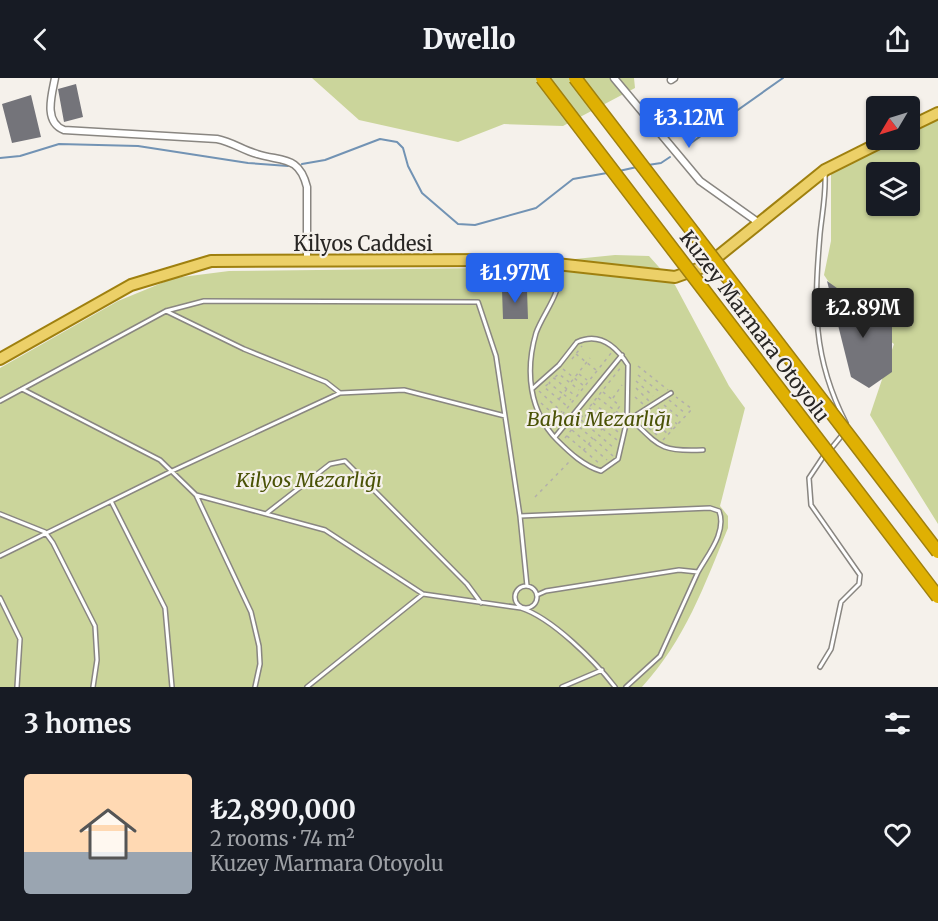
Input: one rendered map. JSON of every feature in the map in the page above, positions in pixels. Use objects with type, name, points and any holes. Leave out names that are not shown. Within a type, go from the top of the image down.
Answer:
[{"type":"highway","name":"Kuzey Marmara Otoyolu","points":[[542,78],[938,597]]},
{"type":"highway","name":"Kuzey Marmara Otoyolu","points":[[575,78],[938,552]]},
{"type":"main road","points":[[920,122],[938,113]]},
{"type":"main road","name":"Kilyos Caddesi","points":[[0,359],[130,285],[211,261],[520,260],[675,277],[706,266],[825,170],[866,150]]},
{"type":"street","points":[[55,78],[50,104],[54,121],[64,130],[217,139],[238,144],[255,154],[292,161],[304,175],[307,187],[307,261]]},
{"type":"street","points":[[614,78],[700,181],[760,224]]},
{"type":"lane","points":[[820,667],[831,649],[841,602],[859,584],[860,575],[811,505],[809,478],[819,460],[840,440],[847,426],[826,379],[819,349],[816,313],[821,224],[826,194],[825,170]]},
{"type":"lane","points":[[533,388],[559,365],[577,342],[586,338],[597,338],[615,349],[626,362],[629,383],[628,420],[618,459],[605,469],[588,467],[560,443],[539,419],[533,396],[530,369],[536,334],[556,292],[552,264]]},
{"type":"lane","points":[[0,401],[166,311],[204,301],[478,302],[496,356],[528,586],[537,595]]},
{"type":"lane","points":[[166,311],[244,349],[326,382],[340,393]]},
{"type":"lane","points":[[554,437],[622,355]]},
{"type":"lane","points":[[530,369],[533,377],[542,378]]},
{"type":"lane","points":[[22,389],[160,460],[196,495],[251,612],[259,646],[260,664],[255,687]]},
{"type":"lane","points":[[0,556],[172,471],[340,393],[404,390],[505,416]]},
{"type":"lane","points":[[628,420],[672,393]]},
{"type":"lane","points":[[628,420],[657,445],[668,450],[703,450]]},
{"type":"lane","points":[[266,513],[330,464],[345,461],[467,584],[481,603]]},
{"type":"lane","points":[[196,495],[325,530],[423,594],[521,608],[537,613],[602,670],[615,687]]},
{"type":"lane","points":[[112,502],[165,608],[172,687]]},
{"type":"lane","points":[[520,516],[710,508],[719,511],[723,520],[722,530],[698,572],[660,656],[626,687]]},
{"type":"lane","points":[[0,514],[45,532],[95,626],[97,660],[93,687]]},
{"type":"lane","points":[[528,586],[519,588],[514,594],[517,605],[521,608],[532,607],[537,595],[546,591],[679,570],[698,572]]},
{"type":"lane","points":[[307,687],[423,594]]},
{"type":"lane","points":[[0,598],[20,639],[17,687]]},
{"type":"lane","points":[[562,687],[602,670]]},
{"type":"path","points":[[570,361],[585,344]]},
{"type":"path","points":[[548,431],[615,349]]},
{"type":"path","points":[[576,354],[597,370]]},
{"type":"path","points":[[571,383],[590,358]]},
{"type":"path","points":[[560,443],[626,362]]},
{"type":"path","points":[[636,416],[663,440],[692,410],[638,366]]},
{"type":"path","points":[[568,407],[544,387],[563,369],[584,386]]},
{"type":"path","points":[[559,374],[580,391]]},
{"type":"path","points":[[578,374],[588,381]]},
{"type":"path","points":[[542,378],[572,401]]},
{"type":"path","points":[[554,378],[576,396]]},
{"type":"path","points":[[612,399],[623,383]]},
{"type":"path","points":[[533,388],[563,413]]},
{"type":"path","points":[[557,407],[567,389]]},
{"type":"path","points":[[598,434],[613,418],[620,406],[603,392]]},
{"type":"path","points":[[533,396],[558,418]]},
{"type":"path","points":[[552,402],[556,397]]},
{"type":"path","points":[[634,397],[673,430]]},
{"type":"path","points":[[598,398],[628,420]]},
{"type":"path","points":[[593,403],[626,429]]},
{"type":"path","points":[[589,408],[624,437]]},
{"type":"path","points":[[642,412],[668,435]]},
{"type":"path","points":[[584,414],[622,445]]},
{"type":"path","points":[[604,420],[608,415]]},
{"type":"path","points":[[580,419],[620,453]]},
{"type":"path","points":[[576,424],[618,459]]},
{"type":"path","points":[[571,430],[613,464]]},
{"type":"path","points":[[566,435],[605,469]]},
{"type":"path","points":[[535,497],[593,439]]},
{"type":"green space","points":[[312,78],[634,78],[635,88],[563,126],[504,124],[458,142],[359,120]]},
{"type":"green space","points":[[938,120],[938,524],[870,415],[894,344],[845,306],[824,275],[831,241],[831,173],[878,150],[920,150],[920,129]]},
{"type":"green space","name":"Kilyos Mezarlığı","points":[[615,255],[649,256],[675,285],[729,386],[745,408],[720,506],[728,516],[728,528],[702,591],[682,631],[642,687],[0,687],[0,368],[118,301],[174,278],[229,271],[487,268]]},
{"type":"building","points":[[76,84],[83,117],[64,122],[58,89]]},
{"type":"building","points":[[31,95],[41,137],[12,143],[2,104]]},
{"type":"building","points":[[827,281],[892,327],[892,372],[869,388],[851,377]]},
{"type":"building","points":[[502,290],[527,290],[528,319],[503,319]]},
{"type":"waterway","points":[[691,143],[783,78]]},
{"type":"waterway","points":[[302,164],[325,160],[380,139],[397,142],[403,148],[408,166],[422,193],[458,224],[475,225],[536,208],[573,179],[607,173]]},
{"type":"waterway","points":[[0,158],[20,156],[59,144],[138,146],[248,163],[288,166]]},
{"type":"waterway","points":[[648,165],[661,163],[670,157]]},
{"type":"waterway","points":[[619,171],[637,167]]},
{"type":"park label","name":"Bahai Mezarlığı","points":[[599,418]]}]
